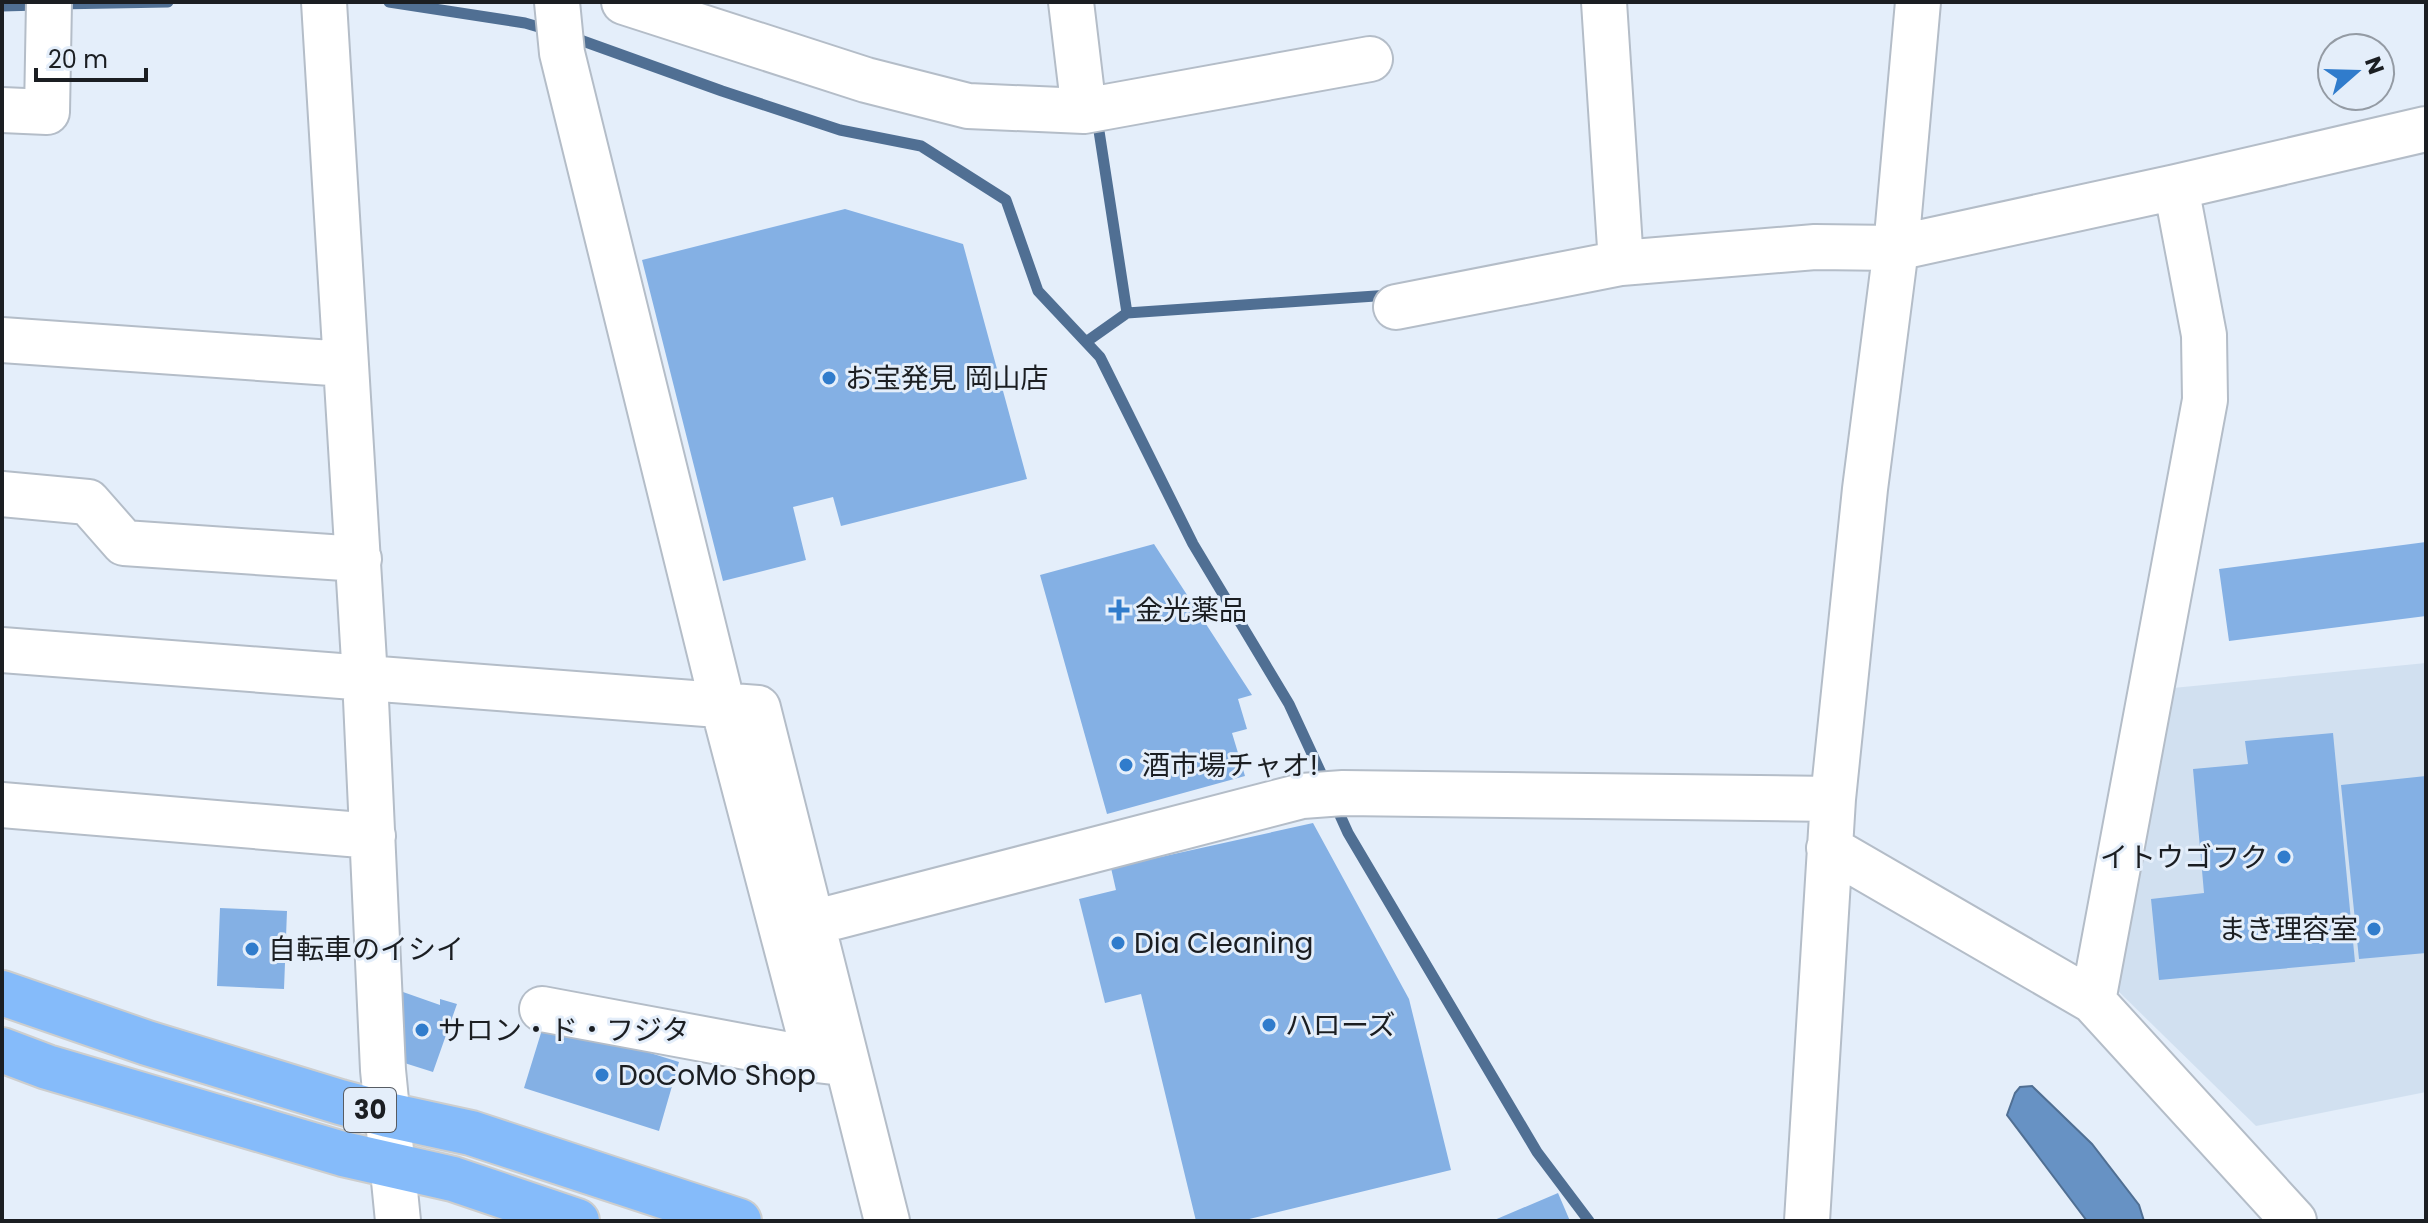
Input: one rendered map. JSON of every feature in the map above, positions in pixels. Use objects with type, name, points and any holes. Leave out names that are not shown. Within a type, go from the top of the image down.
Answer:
[{"type":"highway","name":"30","points":[[2,993],[147,1043],[388,1115],[471,1133],[739,1221]]},
{"type":"highway","name":"30","points":[[2,1050],[47,1067],[343,1154],[453,1179],[577,1221]]},
{"type":"street","points":[[624,2],[866,80],[968,106],[1092,110],[1370,59]]},
{"type":"street","points":[[1071,2],[1092,110]]},
{"type":"street","points":[[1604,2],[1621,263]]},
{"type":"street","points":[[1807,1221],[1833,799],[1865,489],[1896,248],[1918,2]]},
{"type":"street","points":[[325,8],[359,559],[383,1070],[398,1221]]},
{"type":"street","points":[[2,110],[47,112],[48,14]]},
{"type":"street","points":[[560,25],[723,706],[832,1062],[887,1221]]},
{"type":"street","points":[[1396,307],[1621,263],[1815,247],[1896,248],[2426,129]]},
{"type":"street","points":[[2093,1001],[2205,400],[2204,335],[2176,187]]},
{"type":"street","points":[[2,340],[346,364]]},
{"type":"street","points":[[2,494],[88,502],[124,543],[359,559]]},
{"type":"street","points":[[2,650],[758,708],[812,923],[832,1062]]},
{"type":"street","points":[[812,923],[1322,794],[1833,799]]},
{"type":"street","points":[[2,805],[373,836]]},
{"type":"street","points":[[1829,848],[2093,1001],[2294,1221]]},
{"type":"street","points":[[542,1009],[832,1062]]},
{"type":"shaded area","points":[[2426,663],[2426,1092],[2256,1126],[2114,987],[2173,688]]},
{"type":"water","points":[[2032,1086],[2092,1144],[2139,1205],[2144,1221],[2087,1221],[2007,1115],[2020,1087]]},
{"type":"building","points":[[845,209],[963,244],[1027,479],[841,526],[833,497],[793,507],[806,560],[723,581],[642,260]]},
{"type":"building","points":[[2426,542],[2426,616],[2229,641],[2219,569]]},
{"type":"building","points":[[1154,544],[1252,695],[1238,699],[1247,729],[1232,733],[1245,776],[1107,814],[1040,575]]},
{"type":"building","points":[[2333,733],[2355,962],[2159,980],[2151,899],[2204,893],[2193,769],[2248,764],[2245,741]]},
{"type":"building","points":[[2426,776],[2426,953],[2359,959],[2341,785]]},
{"type":"building","points":[[1313,823],[1409,999],[1451,1170],[1241,1221],[1196,1221],[1141,994],[1105,1003],[1079,899],[1116,890],[1111,868]]},
{"type":"building","points":[[220,908],[287,911],[284,989],[217,986]]},
{"type":"building","points":[[403,992],[440,1005],[440,999],[457,1004],[433,1072],[395,1060],[393,1018]]},
{"type":"building","points":[[545,1020],[679,1062],[659,1131],[524,1088]]},
{"type":"building","points":[[1558,1193],[1570,1221],[1492,1221]]},
{"type":"waterway","points":[[56,4],[168,2]]},
{"type":"waterway","points":[[389,2],[525,23],[549,30]]},
{"type":"waterway","points":[[2,6],[39,5]]},
{"type":"waterway","points":[[569,36],[840,130],[921,146],[1006,200],[1038,291],[1100,357],[1193,544],[1289,704],[1327,786]]},
{"type":"waterway","points":[[1086,342],[1127,313],[1097,118]]},
{"type":"waterway","points":[[1127,313],[1390,295]]},
{"type":"waterway","points":[[1334,802],[1348,833],[1537,1152],[1589,1221]]},
{"type":"place","name":"お宝発見 岡山店","points":[[829,378]]},
{"type":"place","name":"金光薬品","points":[[1119,610]]},
{"type":"place","name":"酒市場チャオ!","points":[[1126,765]]},
{"type":"place","name":"イトウゴフク","points":[[2284,857]]},
{"type":"place","name":"まき理容室","points":[[2374,929]]},
{"type":"place","name":"Dia Cleaning","points":[[1118,943]]},
{"type":"place","name":"自転車のイシイ","points":[[252,949]]},
{"type":"place","name":"ハローズ","points":[[1269,1025]]},
{"type":"place","name":"サロン・ド・フジタ","points":[[422,1030]]},
{"type":"place","name":"DoCoMo Shop","points":[[602,1075]]}]
